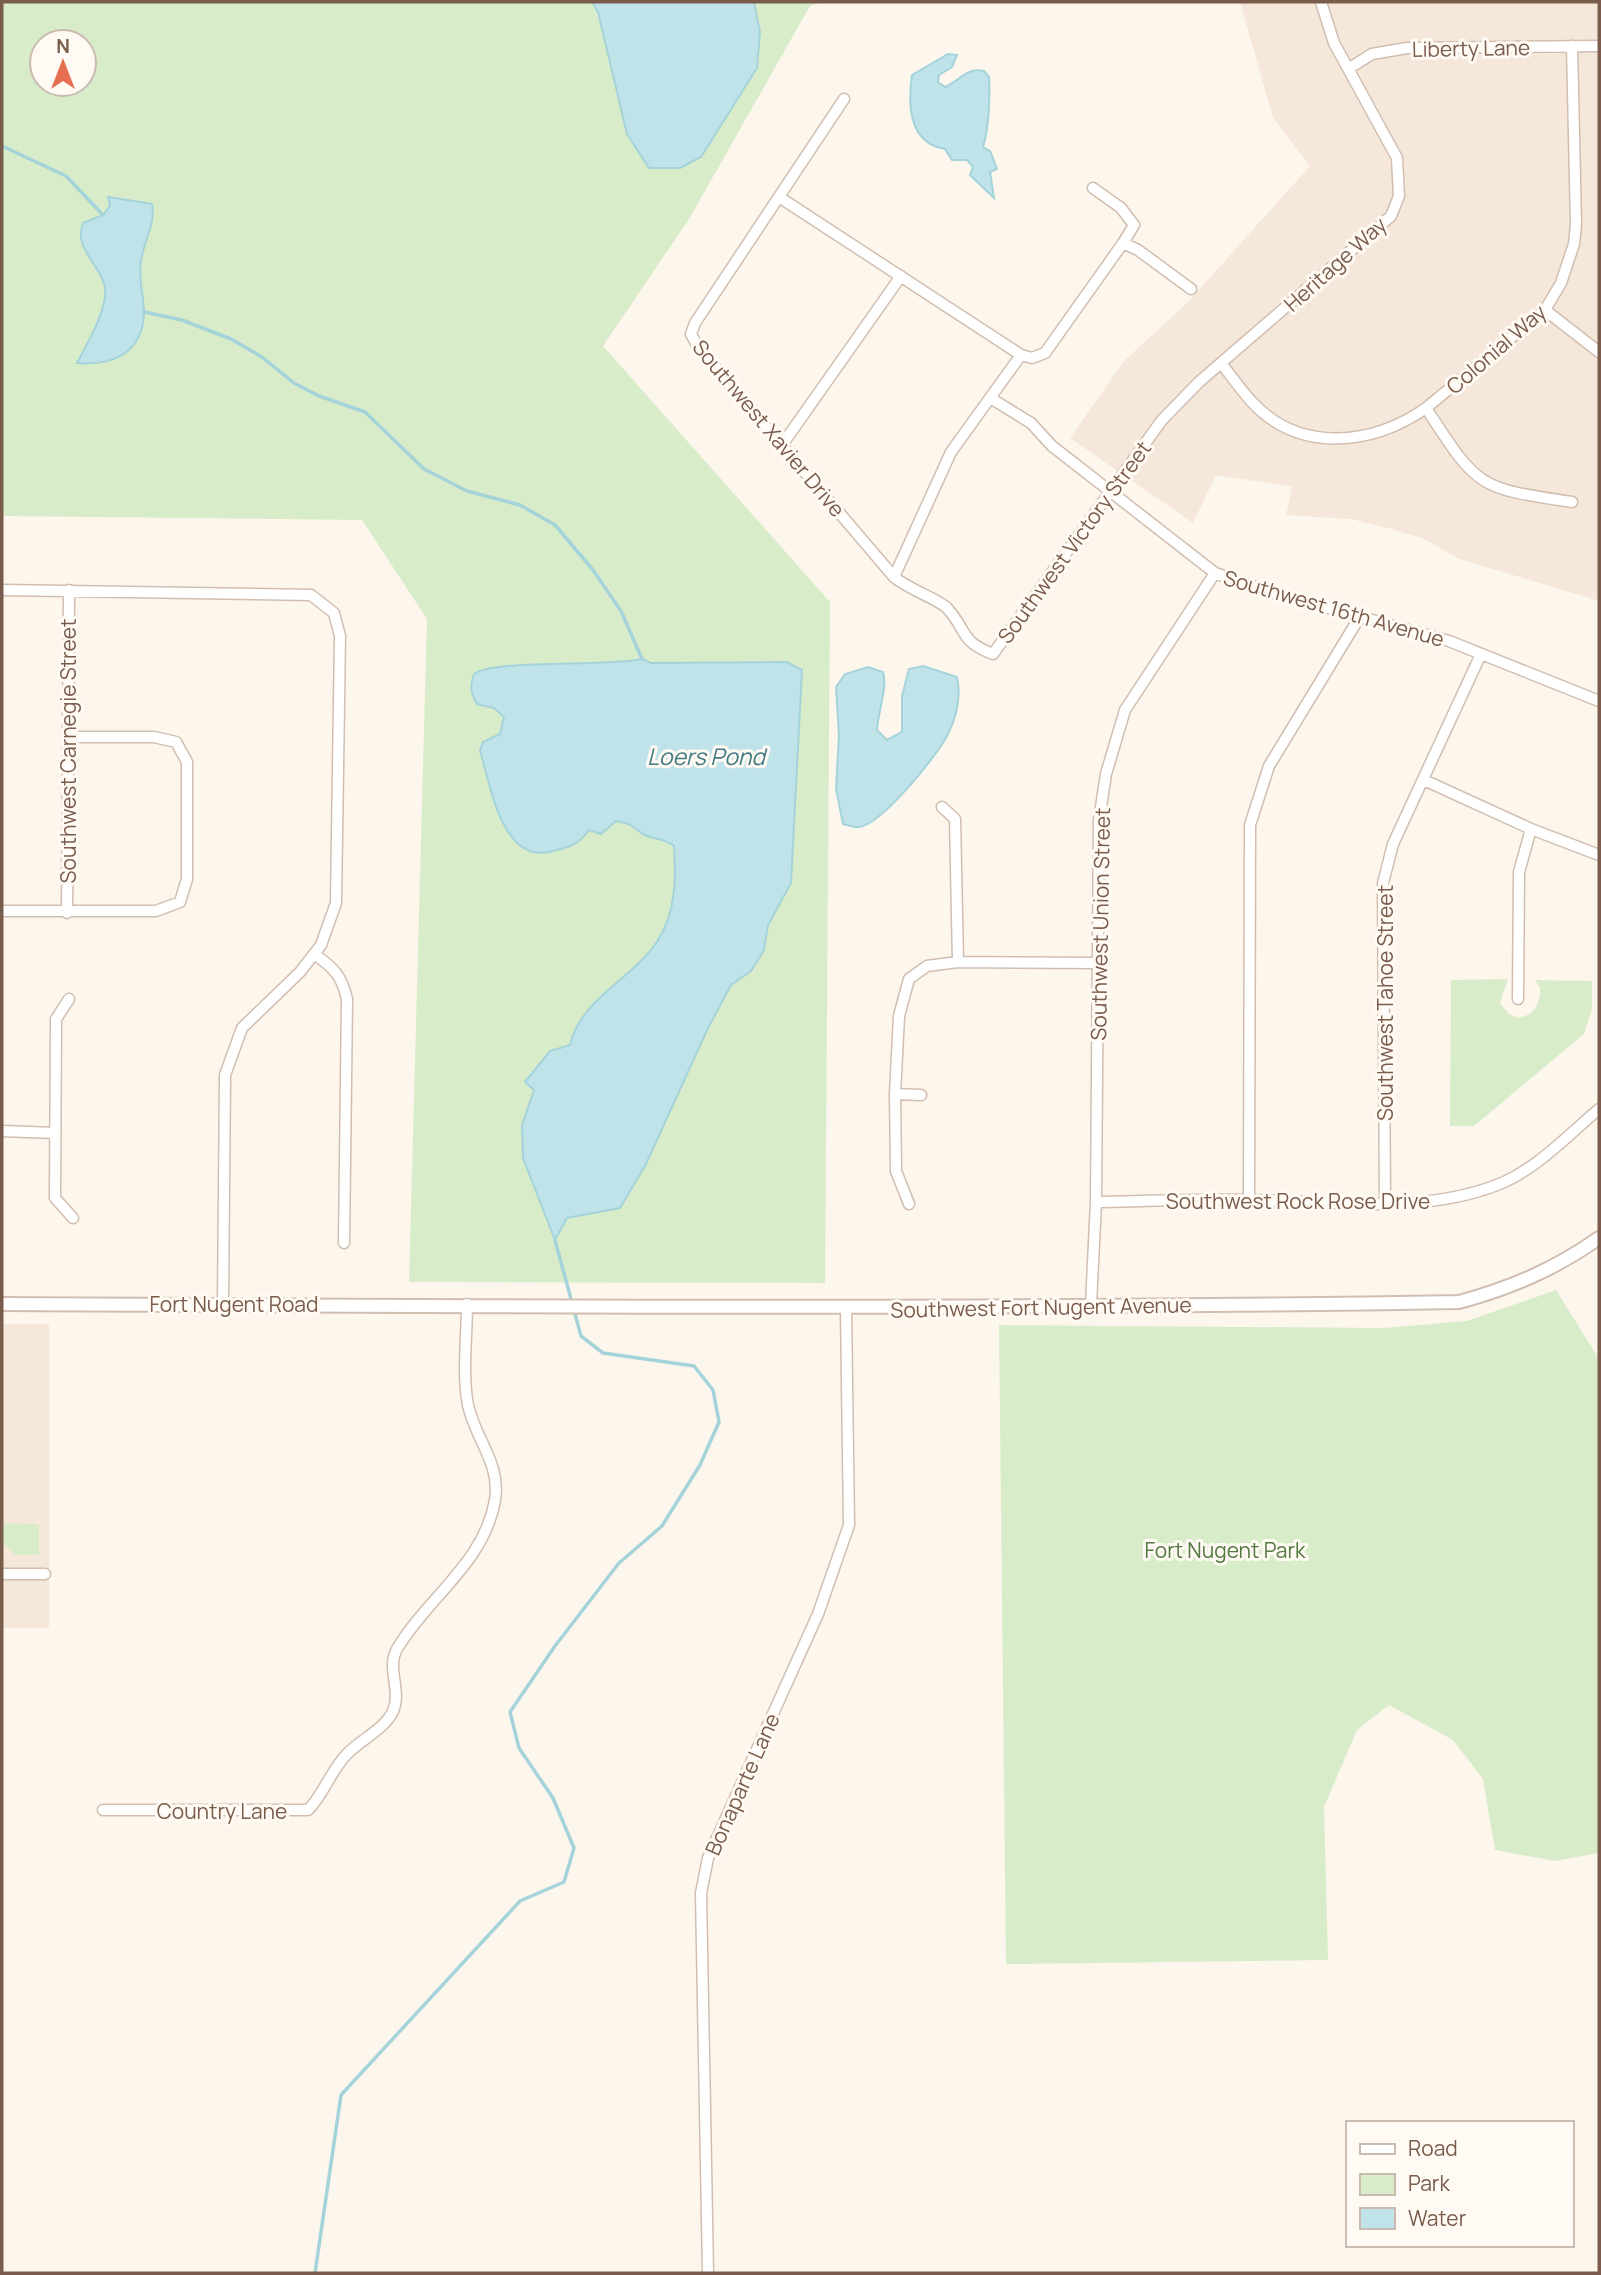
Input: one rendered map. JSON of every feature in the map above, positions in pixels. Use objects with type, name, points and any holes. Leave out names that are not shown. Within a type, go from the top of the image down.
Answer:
[{"type":"street","name":"Heritage Way","points":[[1221,363],[1391,216],[1399,196],[1398,158],[1329,32],[1321,2]]},
{"type":"street","name":"Colonial Way","points":[[1221,363],[1253,404],[1286,428],[1311,437],[1340,440],[1373,434],[1408,421],[1545,310],[1561,283],[1574,244],[1576,224],[1572,46]]},
{"type":"street","name":"Liberty Lane","points":[[1348,69],[1372,54],[1400,49],[1599,46]]},
{"type":"street","name":"Southwest Xavier Drive","points":[[844,99],[695,323],[691,334],[698,347],[894,577]]},
{"type":"street","points":[[779,197],[1021,355],[1032,358],[1045,353],[1134,225],[1121,208],[1093,188]]},
{"type":"street","points":[[1123,243],[1138,250],[1191,289]]},
{"type":"street","points":[[782,445],[901,276]]},
{"type":"street","points":[[1545,310],[1599,352]]},
{"type":"street","points":[[894,577],[951,452],[992,399],[1021,355]]},
{"type":"street","name":"Southwest Victory Street","points":[[894,577],[909,589],[945,606],[972,646],[993,654],[1162,420],[1221,363]]},
{"type":"street","name":"Southwest 16th Avenue","points":[[992,399],[1031,423],[1052,446],[1215,573],[1359,618],[1448,640],[1599,701]]},
{"type":"street","points":[[1426,408],[1464,466],[1484,484],[1518,494],[1572,502]]},
{"type":"street","name":"Southwest Union Street","points":[[1091,1304],[1096,1202],[1099,820],[1106,774],[1125,709],[1215,573]]},
{"type":"street","points":[[2,590],[311,594],[334,613],[340,636],[336,903],[321,945],[242,1028],[225,1075],[223,1305]]},
{"type":"street","name":"Southwest Carnegie Street","points":[[67,912],[69,590]]},
{"type":"street","points":[[1249,1200],[1250,825],[1269,766],[1359,618]]},
{"type":"street","name":"Southwest Tahoe Street","points":[[1385,1204],[1383,883],[1393,844],[1481,654]]},
{"type":"street","points":[[2,911],[156,911],[180,902],[187,878],[187,762],[176,742],[154,737],[69,737]]},
{"type":"street","points":[[1424,780],[1531,829],[1599,855]]},
{"type":"street","points":[[942,807],[955,819],[958,962]]},
{"type":"street","points":[[1518,999],[1519,872],[1531,829]]},
{"type":"street","points":[[314,954],[336,970],[344,982],[347,999],[344,1243]]},
{"type":"street","points":[[909,1203],[896,1171],[895,1094],[899,1016],[909,979],[927,966],[958,962],[1096,963]]},
{"type":"street","points":[[69,999],[56,1019],[55,1198],[74,1218]]},
{"type":"street","points":[[895,1094],[921,1095]]},
{"type":"street","name":"Southwest Rock Rose Drive","points":[[1096,1202],[1249,1200],[1385,1204],[1460,1198],[1500,1184],[1527,1169],[1599,1109]]},
{"type":"street","points":[[2,1130],[55,1133]]},
{"type":"street","name":"Southwest Fort Nugent Avenue","points":[[467,1304],[981,1309],[1091,1304],[1459,1302],[1511,1288],[1566,1262],[1599,1238]]},
{"type":"street","name":"Fort Nugent Road","points":[[2,1304],[467,1304]]},
{"type":"street","name":"Country Lane","points":[[103,1810],[308,1810],[348,1753],[393,1713],[397,1692],[393,1663],[396,1650],[472,1554],[495,1501],[496,1477],[491,1456],[476,1432],[468,1403],[467,1304]]},
{"type":"street","name":"Bonaparte Lane","points":[[708,2273],[701,1892],[708,1858],[818,1614],[849,1525],[846,1309]]},
{"type":"street","points":[[2,1574],[45,1574]]},
{"type":"shaded area","points":[[1240,2],[1599,2],[1599,601],[1457,558],[1424,539],[1388,528],[1351,519],[1286,515],[1292,487],[1216,475],[1193,523],[1070,438],[1125,360],[1187,303],[1310,166],[1273,118]]},
{"type":"shaded area","points":[[2,1324],[49,1324],[49,1628],[2,1628]]},
{"type":"green space","points":[[2,2],[824,2],[810,6],[689,219],[603,346],[830,602],[825,1283],[409,1282],[427,619],[362,520],[2,516]]},
{"type":"green space","points":[[1508,979],[1500,1003],[1509,1014],[1519,1018],[1529,1014],[1538,1004],[1540,988],[1535,980],[1592,981],[1592,1010],[1584,1034],[1474,1126],[1450,1126],[1451,980]]},
{"type":"green space","name":"Fort Nugent Park","points":[[1556,1290],[1599,1359],[1599,1853],[1555,1861],[1495,1850],[1483,1779],[1453,1740],[1389,1705],[1357,1730],[1324,1807],[1328,1960],[1006,1964],[999,1325],[1384,1328],[1467,1321]]},
{"type":"green space","points":[[2,1523],[39,1524],[39,1555],[15,1555],[2,1541]]},
{"type":"water","points":[[592,2],[754,2],[760,32],[757,68],[701,157],[680,168],[649,168],[627,134],[598,12]]},
{"type":"water","points":[[948,54],[957,55],[952,67],[939,75],[938,82],[945,87],[972,71],[984,71],[989,77],[989,113],[983,147],[990,151],[997,169],[990,172],[994,198],[970,175],[973,167],[967,160],[952,160],[945,149],[924,139],[913,120],[910,98],[912,75]]},
{"type":"water","points":[[108,197],[152,204],[151,225],[140,268],[144,314],[142,327],[138,339],[123,354],[102,362],[77,363],[96,326],[105,296],[102,279],[85,249],[81,232],[83,223],[103,215],[110,206]]},
{"type":"water","name":"Loers Pond","points":[[642,659],[651,663],[787,662],[802,670],[791,883],[768,925],[764,950],[751,971],[731,985],[708,1028],[646,1164],[620,1208],[567,1218],[555,1240],[523,1158],[522,1125],[534,1090],[525,1082],[550,1051],[570,1045],[585,1014],[648,954],[658,940],[671,906],[675,882],[674,846],[616,821],[601,834],[589,830],[578,842],[559,850],[536,852],[522,847],[510,835],[494,802],[480,751],[483,742],[500,734],[504,717],[494,708],[477,704],[472,692],[472,682],[474,674],[504,666]]},
{"type":"water","points":[[923,666],[957,677],[957,706],[948,734],[921,772],[881,814],[859,827],[843,824],[836,789],[839,735],[836,687],[845,674],[868,667],[883,672],[884,692],[877,730],[887,740],[902,732],[902,696],[909,669]]},
{"type":"waterway","points":[[2,146],[66,176],[103,215]]},
{"type":"waterway","points":[[144,312],[182,320],[231,339],[262,357],[294,383],[319,396],[365,412],[424,469],[467,491],[520,505],[555,525],[593,570],[621,611],[642,659]]},
{"type":"waterway","points":[[315,2273],[341,2095],[520,1901],[564,1882],[574,1848],[553,1798],[519,1748],[510,1712],[555,1646],[619,1563],[662,1526],[700,1465],[719,1422],[713,1390],[694,1366],[603,1353],[581,1336],[555,1240]]}]
